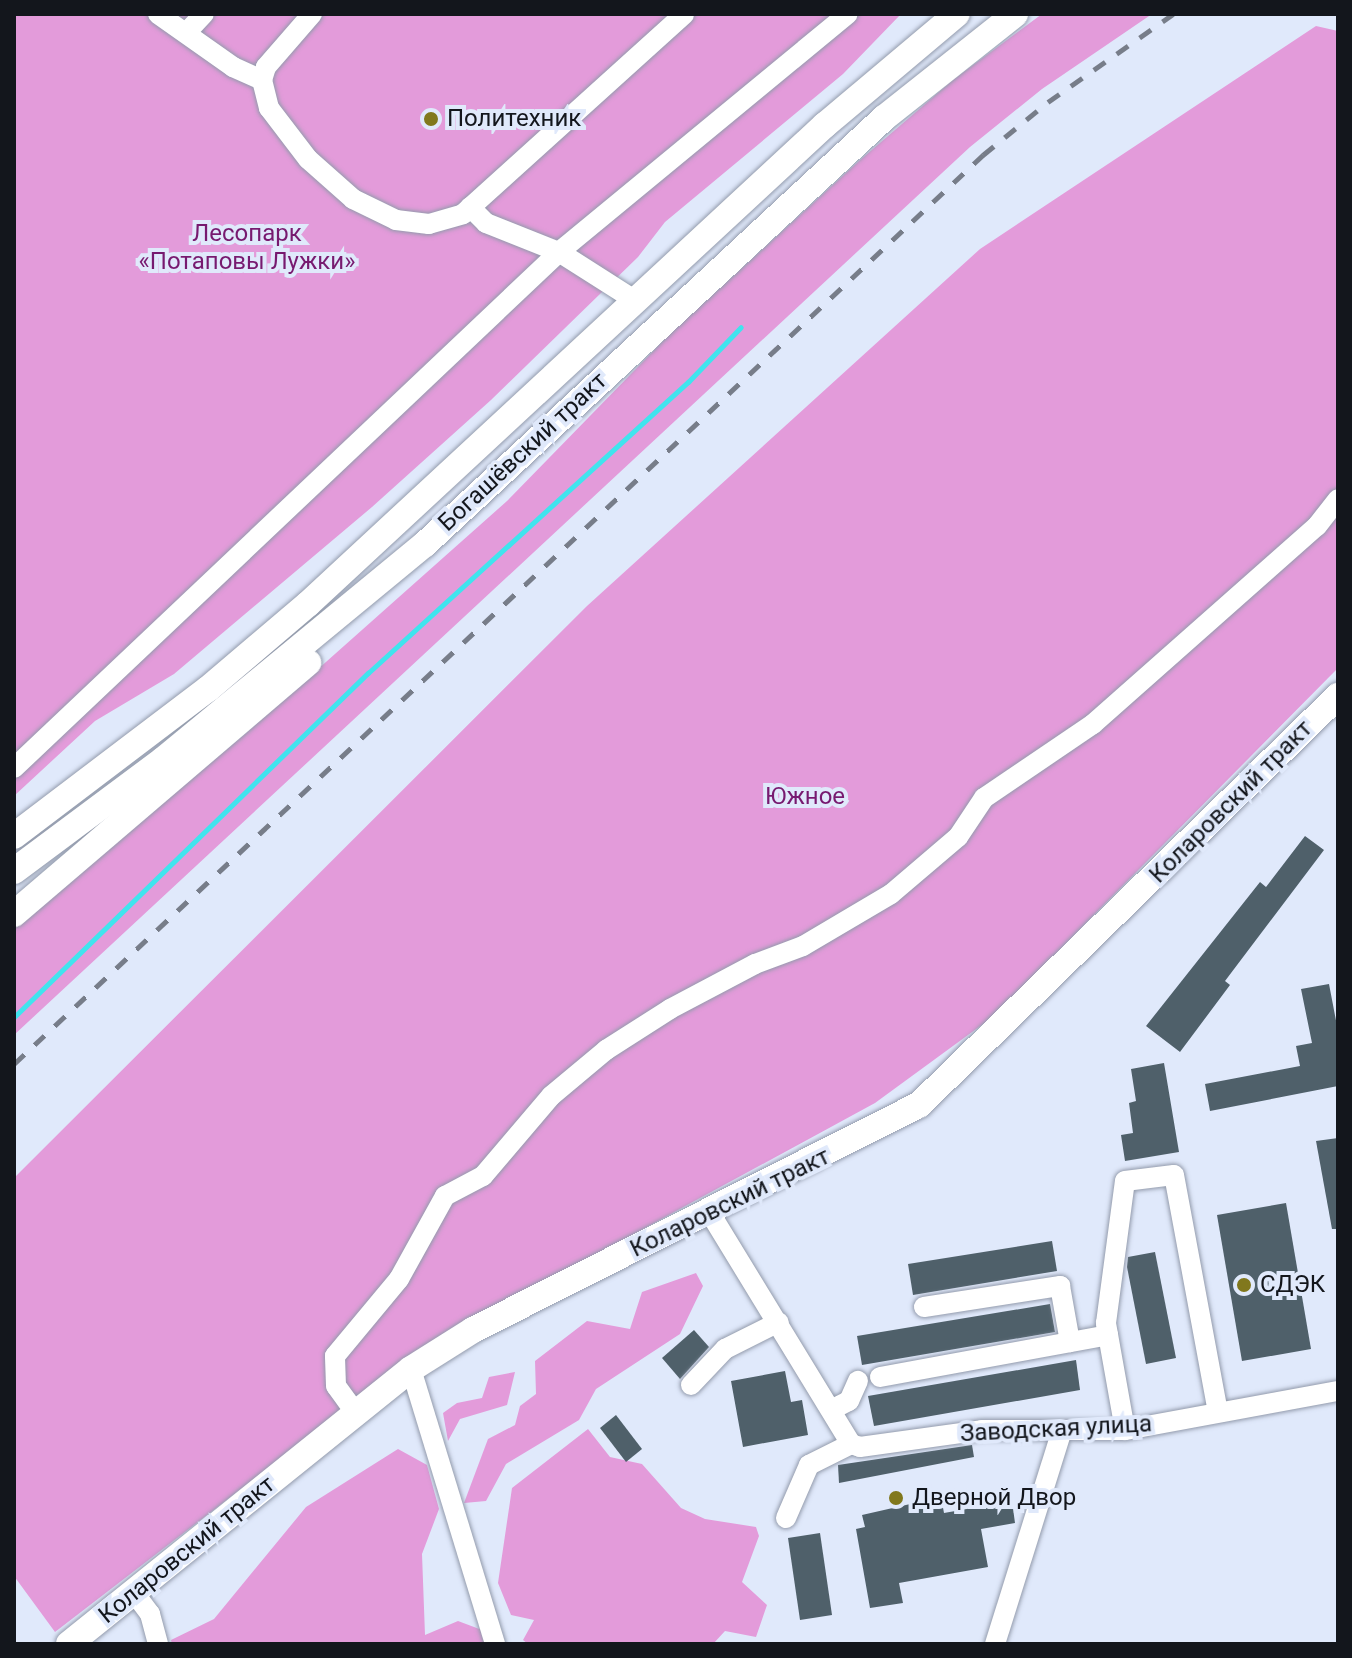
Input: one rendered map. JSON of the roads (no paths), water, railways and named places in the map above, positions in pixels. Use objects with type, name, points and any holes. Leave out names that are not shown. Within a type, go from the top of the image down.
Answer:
[{"type":"main road","name":"Богашёвский тракт","points":[[14,836],[160,727],[308,604],[825,125],[957,14]]},
{"type":"main road","name":"Богашёвский тракт","points":[[14,871],[164,759],[425,544],[857,142],[1015,14]]},
{"type":"main road","points":[[14,914],[337,638],[425,544]]},
{"type":"main road","name":"Коларовский тракт","points":[[69,1644],[411,1369],[473,1330],[919,1105],[1338,696]]},
{"type":"street","points":[[158,14],[262,80]]},
{"type":"street","points":[[186,33],[204,14]]},
{"type":"street","points":[[312,14],[277,51],[262,80],[269,108],[293,143],[353,199],[411,223],[444,222],[470,207],[684,14]]},
{"type":"street","points":[[14,768],[559,252],[848,14]]},
{"type":"street","points":[[470,207],[486,223],[559,252],[636,301]]},
{"type":"street","points":[[355,1412],[336,1386],[335,1356],[399,1279],[445,1196],[483,1176],[551,1096],[606,1050],[670,1009],[755,964],[803,946],[891,894],[958,837],[984,798],[1093,724],[1317,526],[1338,499]]},
{"type":"street","points":[[1125,1430],[1108,1335],[1125,1181],[1174,1175],[1218,1412]]},
{"type":"street","points":[[710,1213],[851,1444],[809,1465],[786,1518]]},
{"type":"street","points":[[924,1307],[1060,1286],[1070,1342]]},
{"type":"street","points":[[691,1385],[725,1349],[779,1322]]},
{"type":"street","points":[[880,1377],[1108,1335]]},
{"type":"street","points":[[411,1369],[495,1644]]},
{"type":"street","points":[[831,1410],[849,1401],[858,1381]]},
{"type":"street","name":"Заводская улица","points":[[851,1444],[873,1449],[982,1430],[1061,1433],[1125,1430],[1338,1391]]},
{"type":"street","points":[[995,1644],[1061,1433]]},
{"type":"street","points":[[135,1594],[150,1614],[158,1644]]},
{"type":"waterway","points":[[14,1017],[368,673],[688,382],[741,327]]},
{"type":"railway","points":[[14,1064],[983,155],[1048,102],[1173,14]]},
{"type":"place","name":"Политехник","points":[[431,119]]},
{"type":"place","name":"СДЭК","points":[[1244,1285]]},
{"type":"place","name":"Дверной Двор","points":[[896,1498]]},
{"type":"park label","name":"Лесопарк «Потаповы Лужки»","points":[[247,248]]},
{"type":"park label","name":"Южное","points":[[805,797]]}]
